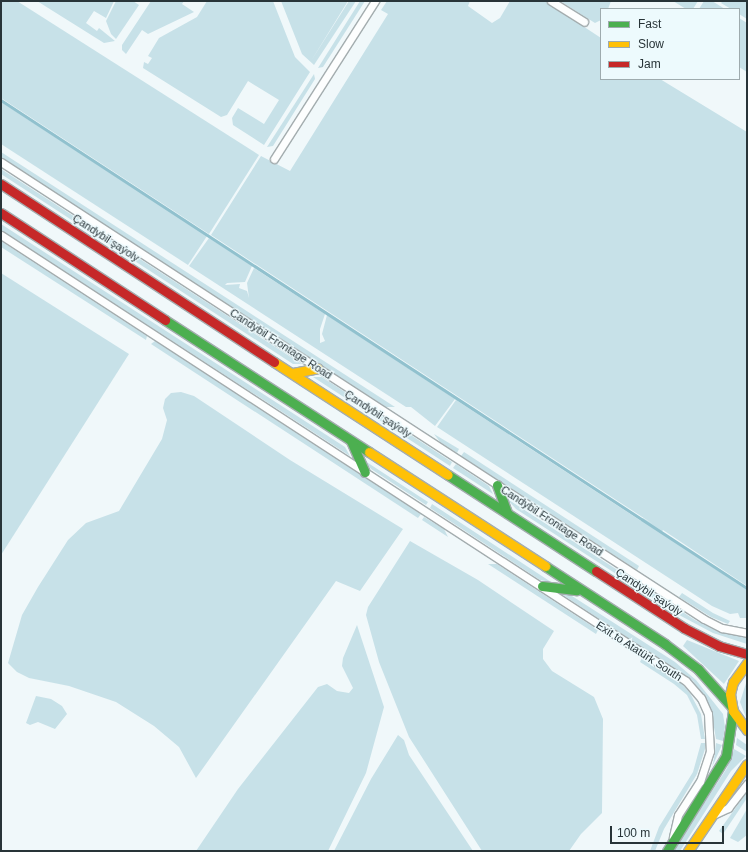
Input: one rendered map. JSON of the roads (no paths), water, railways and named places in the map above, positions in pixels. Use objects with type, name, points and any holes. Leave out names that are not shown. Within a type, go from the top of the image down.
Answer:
[{"type":"main road","name":"Çandybil şaýoly","points":[[1,184],[684,628],[719,646],[747,654]]},
{"type":"main road","points":[[1,213],[681,655],[698,669],[732,709],[747,730]]},
{"type":"main road","points":[[292,373],[318,368]]},
{"type":"main road","points":[[351,441],[365,472]]},
{"type":"main road","points":[[497,486],[507,513]]},
{"type":"main road","points":[[542,586],[580,590]]},
{"type":"main road","points":[[669,848],[726,756],[732,709],[733,682],[747,663]]},
{"type":"main road","points":[[688,851],[747,764]]},
{"type":"street","points":[[274,159],[375,1]]},
{"type":"street","points":[[551,1],[584,22]]},
{"type":"street","name":"Candybil Frontage Road","points":[[1,162],[497,486],[712,624],[731,631],[747,633]]},
{"type":"street","points":[[1,235],[542,586]]},
{"type":"street","name":"Exit to Atatürk South","points":[[542,586],[675,673],[701,698],[710,724],[710,751],[700,781],[678,815],[669,848]]},
{"type":"street","points":[[711,816],[728,808],[747,784]]},
{"type":"waterway","points":[[1,100],[747,588]]}]
